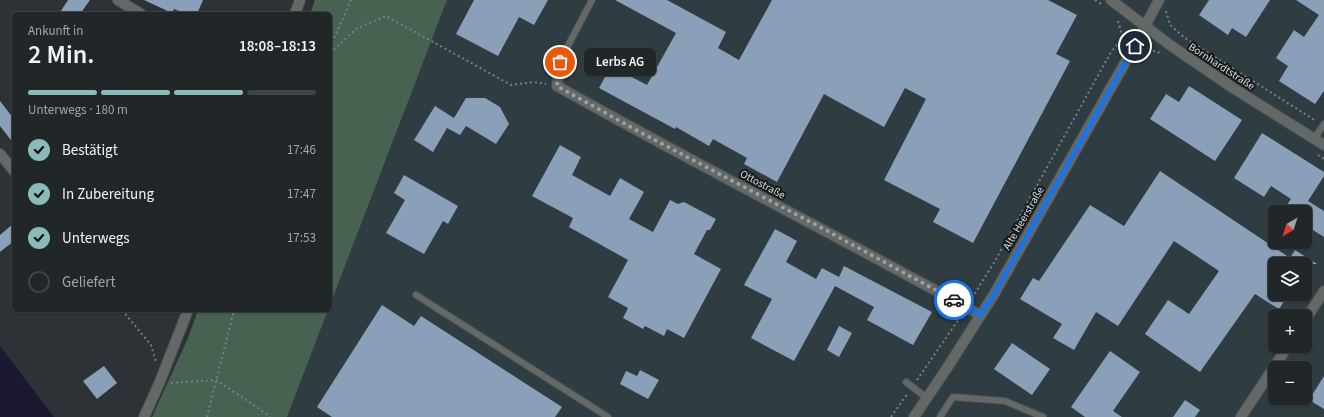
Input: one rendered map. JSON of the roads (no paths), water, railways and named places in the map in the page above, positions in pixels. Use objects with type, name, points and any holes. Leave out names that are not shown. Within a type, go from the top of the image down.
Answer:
[{"type":"street","points":[[118,0],[138,12]]},
{"type":"street","points":[[296,12],[300,0]]},
{"type":"street","name":"Alte Heerstraße","points":[[914,417],[997,289],[1130,54],[1157,2]]},
{"type":"street","name":"Bornhardtstraße","points":[[1108,4],[1145,26],[1217,77],[1324,145]]},
{"type":"street","name":"Ottostraße","points":[[560,62],[557,86],[980,315]]},
{"type":"street","points":[[0,154],[12,169]]},
{"type":"street","points":[[1312,310],[1324,292]]},
{"type":"street","points":[[144,417],[159,384],[187,312]]},
{"type":"street","points":[[1241,417],[1283,353]]},
{"type":"lane","points":[[560,62],[592,0]]},
{"type":"lane","points":[[1314,139],[1323,125]]},
{"type":"lane","points":[[416,295],[608,417]]},
{"type":"lane","points":[[906,382],[927,398]]},
{"type":"lane","points":[[940,417],[953,397],[1005,400],[1043,417]]},
{"type":"place","name":"Lerbs AG","points":[[560,62]]}]
